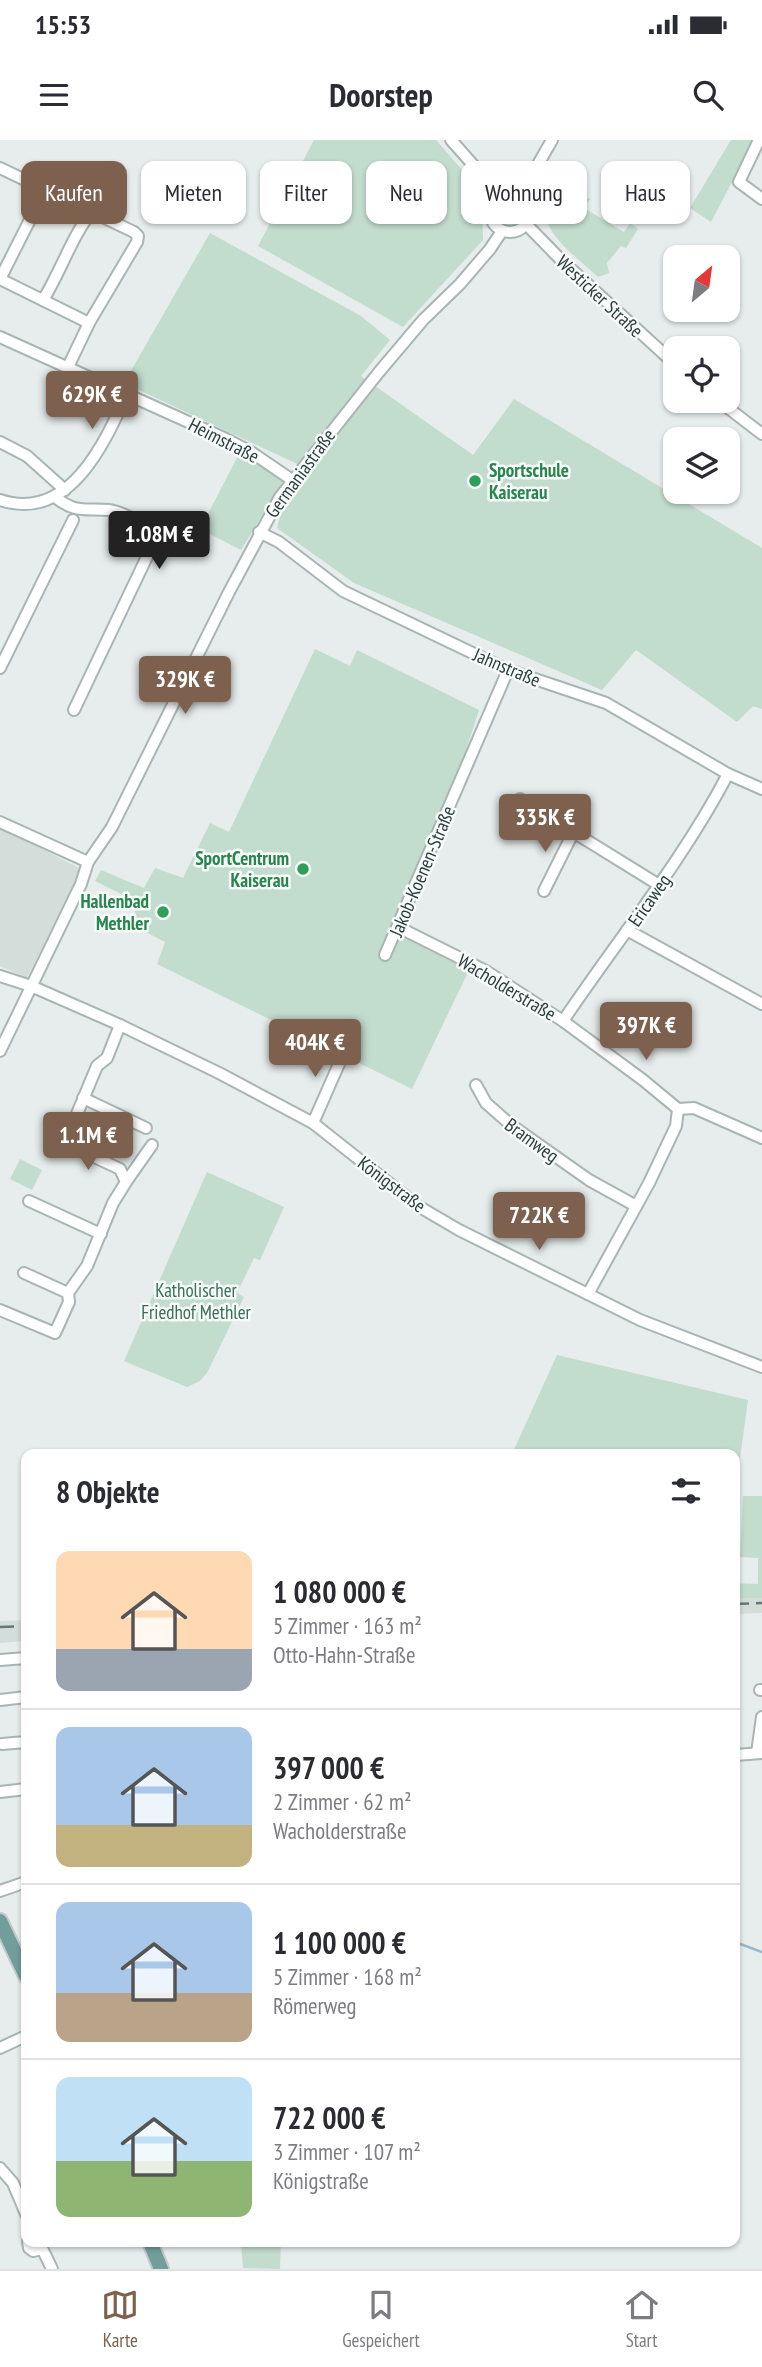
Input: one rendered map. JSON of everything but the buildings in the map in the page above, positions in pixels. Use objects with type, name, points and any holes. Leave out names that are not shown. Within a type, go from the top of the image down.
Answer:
[{"type":"main road","points":[[0,1921],[21,1965]]},
{"type":"main road","points":[[152,2247],[161,2269]]},
{"type":"street","points":[[451,140],[470,161]]},
{"type":"street","points":[[540,161],[552,140]]},
{"type":"street","points":[[759,140],[739,182],[762,198]]},
{"type":"street","points":[[1,171],[21,180]]},
{"type":"street","points":[[28,224],[0,279],[89,323]]},
{"type":"street","points":[[43,300],[82,224]]},
{"type":"street","points":[[68,367],[89,323],[137,242],[138,236],[134,232],[118,224]]},
{"type":"street","points":[[494,224],[502,230],[515,232],[526,225]]},
{"type":"street","name":"Westicker Straße","points":[[526,225],[663,353]]},
{"type":"street","name":"Germaniastraße","points":[[0,1051],[82,884],[88,862],[112,827],[259,532],[280,497],[374,377],[423,320],[460,284],[490,249],[502,230]]},
{"type":"street","name":"Heimstraße","points":[[0,337],[251,452],[292,480]]},
{"type":"street","points":[[0,500],[23,504],[55,497],[65,490],[96,455],[127,393]]},
{"type":"street","points":[[735,413],[762,434]]},
{"type":"street","points":[[0,442],[27,456],[65,490]]},
{"type":"street","points":[[55,497],[77,510],[110,510],[119,513],[150,530],[154,542],[74,710]]},
{"type":"street","points":[[0,668],[73,520]]},
{"type":"street","name":"Jahnstraße","points":[[259,532],[279,542],[343,591],[508,670],[606,703],[728,774],[762,789]]},
{"type":"street","name":"Jakob-Koenen-Straße","points":[[386,955],[508,670]]},
{"type":"street","name":"Ericaweg","points":[[563,1021],[708,813],[728,774]]},
{"type":"street","points":[[520,799],[659,885]]},
{"type":"street","points":[[0,822],[88,862]]},
{"type":"street","points":[[544,891],[574,831]]},
{"type":"street","name":"Wacholderstraße","points":[[398,927],[486,971],[563,1021],[678,1109]]},
{"type":"street","points":[[627,930],[762,1004]]},
{"type":"street","name":"Königstraße","points":[[0,976],[31,986],[120,1025],[313,1123],[428,1212],[640,1320],[762,1367]]},
{"type":"street","points":[[120,1025],[107,1058],[97,1066],[69,1133],[69,1141],[75,1148],[120,1170],[126,1182]]},
{"type":"street","points":[[313,1123],[346,1048]]},
{"type":"street","name":"Bramweg","points":[[476,1084],[486,1103],[504,1120],[568,1166],[636,1206]]},
{"type":"street","points":[[83,1098],[146,1128]]},
{"type":"street","points":[[588,1294],[676,1126],[678,1109],[694,1108],[762,1138]]},
{"type":"street","points":[[0,1310],[55,1333],[69,1302],[68,1293],[87,1266],[113,1203],[152,1145]]},
{"type":"street","points":[[29,1201],[101,1234]]},
{"type":"street","points":[[24,1273],[68,1293]]},
{"type":"street","points":[[0,1660],[21,1658]]},
{"type":"street","points":[[0,1700],[21,1698]]},
{"type":"street","points":[[740,1755],[759,1753],[762,1717]]},
{"type":"street","points":[[2,1744],[21,1742]]},
{"type":"street","points":[[0,1791],[21,1789]]},
{"type":"street","points":[[0,1891],[21,1884]]},
{"type":"street","points":[[0,2048],[21,2038]]},
{"type":"street","points":[[0,2168],[13,2183],[21,2202]]},
{"type":"street","points":[[41,2247],[52,2269]]},
{"type":"shaded area","points":[[0,827],[81,869],[27,978],[0,966]]},
{"type":"shaded area","points":[[740,1598],[762,1598],[762,1613],[740,1614]]},
{"type":"shaded area","points":[[21,1620],[21,1641],[0,1643],[0,1621]]},
{"type":"green space","points":[[314,140],[436,140],[461,169],[461,224],[483,224],[483,240],[403,327],[258,246],[270,224],[352,224],[352,161],[303,161]]},
{"type":"green space","points":[[731,140],[754,140],[711,222],[690,208]]},
{"type":"green space","points":[[587,210],[601,218],[601,224],[611,224],[624,232],[629,224],[638,229],[626,248],[621,246],[607,263],[609,273],[598,277],[570,252],[549,224],[587,224]]},
{"type":"green space","points":[[501,224],[521,224],[517,227],[505,227]]},
{"type":"green space","name":"Sportschule Kaiserau","points":[[210,233],[361,316],[390,340],[361,376],[473,455],[514,399],[663,489],[663,504],[689,504],[762,548],[762,709],[753,706],[737,722],[636,650],[602,690],[354,583],[277,528],[283,504],[308,469],[124,383]]},
{"type":"green space","points":[[239,454],[283,478],[241,550],[200,529]]},
{"type":"green space","name":"SportCentrum Kaiserau","points":[[315,649],[350,666],[357,650],[479,710],[438,822],[389,930],[469,970],[412,1089],[157,964],[165,942],[138,928],[133,900],[95,881],[101,870],[144,888],[155,868],[183,878],[210,823],[229,832]]},
{"type":"green space","points":[[20,1159],[42,1170],[32,1190],[10,1179]]},
{"type":"green space","name":"Katholischer Friedhof Methler","points":[[207,1172],[284,1207],[260,1260],[254,1258],[237,1293],[244,1297],[207,1373],[200,1381],[187,1387],[124,1361]]},
{"type":"green space","points":[[557,1355],[748,1400],[740,1458],[740,1449],[514,1449]]},
{"type":"green space","points":[[743,1496],[762,1496],[762,1598],[740,1598],[740,1583],[758,1584],[758,1558],[740,1557]]},
{"type":"green space","points":[[241,2247],[281,2247],[280,2269],[243,2268]]},
{"type":"waterway","points":[[740,1944],[762,1952]]},
{"type":"railway","points":[[740,1604],[762,1603]]},
{"type":"railway","points":[[0,1627],[21,1626]]},
{"type":"place","name":"Sportschule Kaiserau","points":[[475,481]]},
{"type":"place","name":"SportCentrum Kaiserau","points":[[303,869]]},
{"type":"place","name":"Hallenbad Methler","points":[[163,912]]}]
